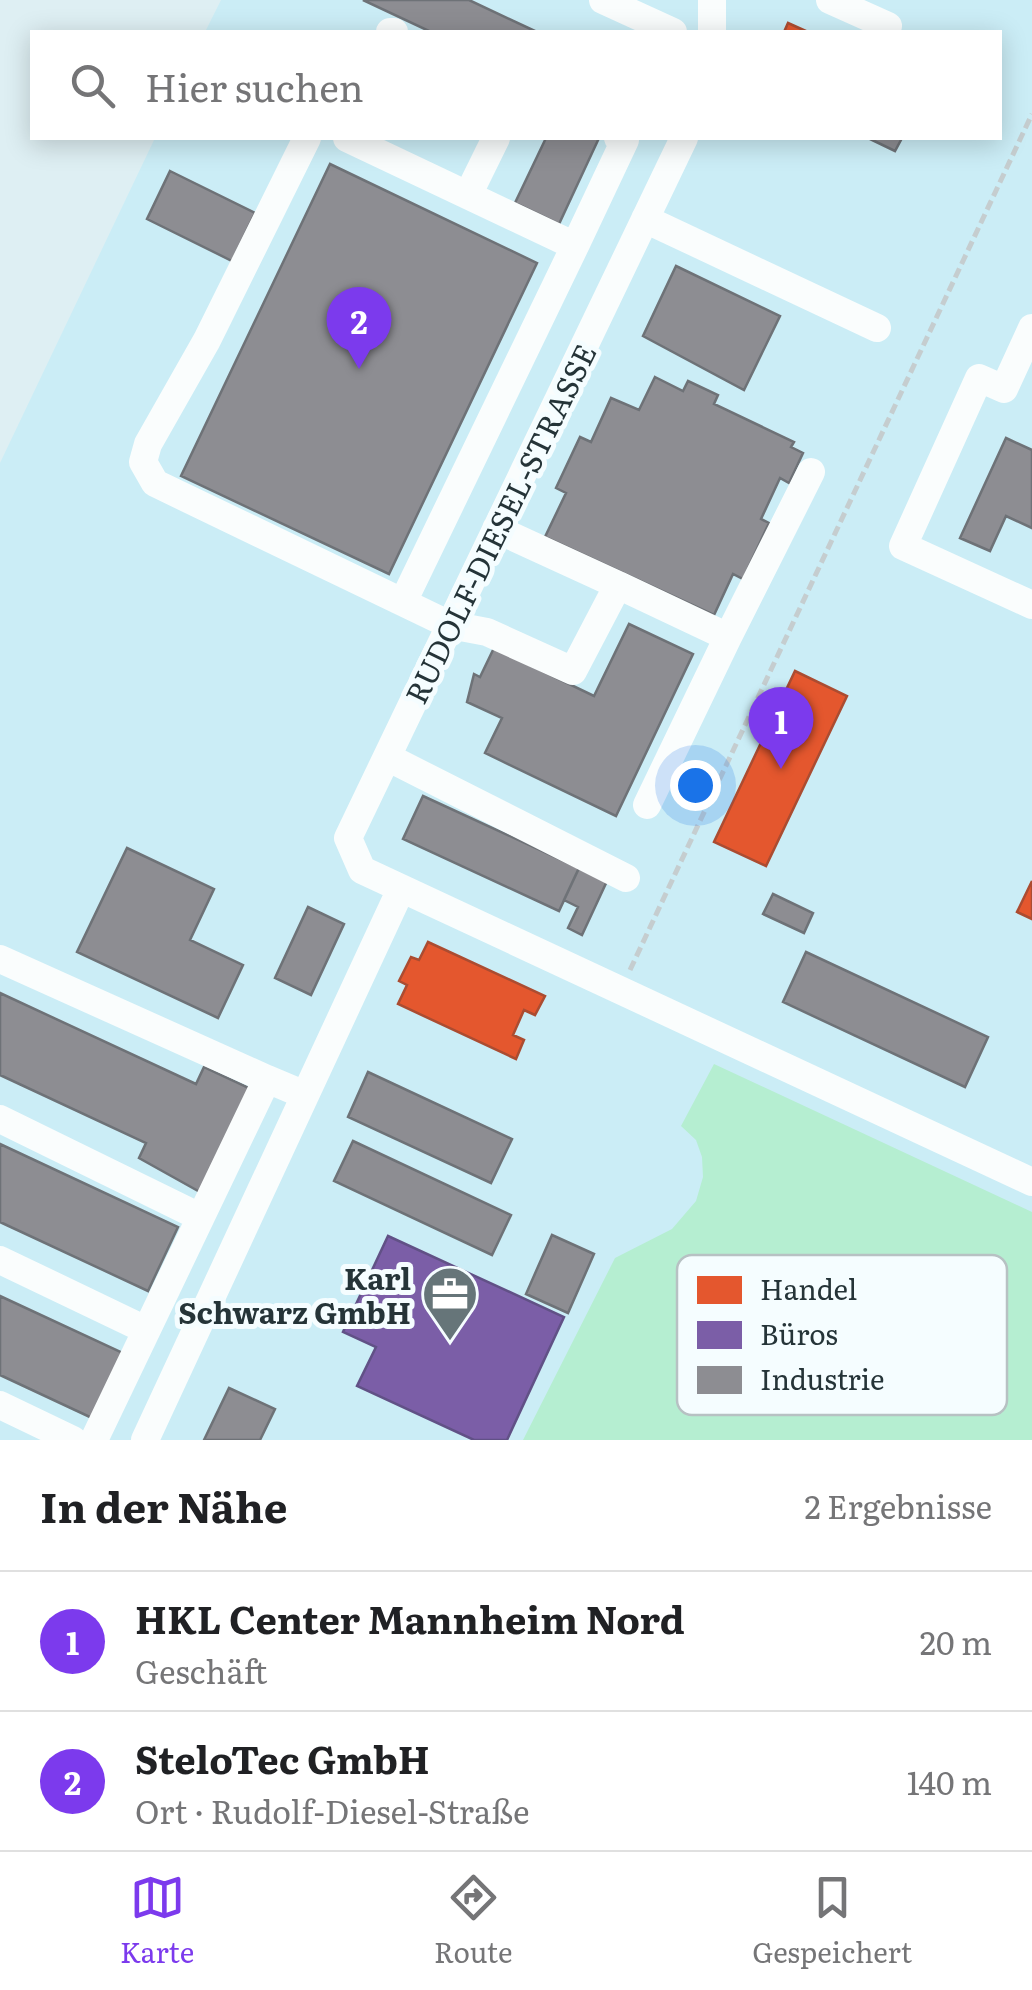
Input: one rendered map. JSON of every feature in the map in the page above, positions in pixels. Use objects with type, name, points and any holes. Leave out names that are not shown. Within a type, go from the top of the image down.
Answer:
[{"type":"street","points":[[604,0],[668,30]]},
{"type":"street","points":[[712,0],[712,30]]},
{"type":"street","points":[[830,0],[888,26]]},
{"type":"street","points":[[307,140],[207,340],[148,444],[143,462],[154,483],[450,625],[487,632],[573,672],[618,585]]},
{"type":"street","points":[[351,140],[575,246]]},
{"type":"street","points":[[468,195],[495,140]]},
{"type":"street","points":[[403,602],[625,140]]},
{"type":"street","name":"RUDOLF-DIESEL-STRASSE","points":[[683,140],[348,838],[362,870],[1030,1176]]},
{"type":"street","points":[[645,219],[877,328]]},
{"type":"street","points":[[1032,328],[1004,389],[979,378],[903,546],[1032,605]]},
{"type":"street","points":[[647,805],[811,472]]},
{"type":"street","points":[[496,529],[728,638]]},
{"type":"street","points":[[387,757],[626,878]]},
{"type":"street","points":[[145,1440],[401,888]]},
{"type":"street","points":[[0,959],[306,1095]]},
{"type":"street","points":[[94,1440],[266,1079]]},
{"type":"street","points":[[0,1119],[200,1217]]},
{"type":"street","points":[[0,1260],[146,1330]]},
{"type":"street","points":[[0,1405],[73,1440]]},
{"type":"path","points":[[620,991],[1032,114]]},
{"type":"shaded area","points":[[221,0],[1032,0],[1032,1440],[0,1440],[0,463],[154,140],[1002,140],[1002,30],[206,30]]},
{"type":"green space","points":[[714,1064],[1032,1212],[1032,1440],[523,1440],[615,1258],[672,1229],[696,1201],[703,1177],[702,1157],[696,1140],[681,1126]]},
{"type":"building: Handel","points":[[788,23],[804,30],[785,30]]},
{"type":"building: Handel","points":[[795,671],[847,696],[766,866],[714,842]]},
{"type":"building: Handel","points":[[1032,881],[1032,919],[1017,912]]},
{"type":"building: Handel","points":[[428,942],[545,996],[535,1015],[524,1010],[513,1035],[524,1040],[516,1059],[398,1004],[407,985],[399,981],[411,957],[419,960]]},
{"type":"building: Büros","points":[[388,1236],[564,1317],[507,1440],[474,1440],[357,1386],[376,1347],[343,1332]]},
{"type":"building: Industrie","points":[[363,0],[469,0],[533,30],[427,30]]},
{"type":"building: Industrie","points":[[545,140],[598,140],[559,224],[515,203]]},
{"type":"building: Industrie","points":[[872,140],[901,140],[895,151]]},
{"type":"building: Industrie","points":[[330,164],[537,263],[389,574],[181,476]]},
{"type":"building: Industrie","points":[[170,171],[255,213],[232,261],[147,219]]},
{"type":"building: Industrie","points":[[676,266],[780,316],[744,390],[643,336]]},
{"type":"building: Industrie","points":[[655,377],[683,391],[688,381],[718,395],[714,404],[794,442],[791,447],[803,453],[789,483],[780,478],[761,519],[769,523],[743,579],[733,574],[714,615],[545,537],[566,493],[556,488],[580,437],[591,442],[611,398],[639,410]]},
{"type":"building: Industrie","points":[[1006,438],[1032,450],[1032,528],[1006,516],[990,551],[960,538]]},
{"type":"building: Industrie","points":[[629,624],[693,654],[616,816],[485,753],[502,718],[467,702],[474,674],[480,677],[494,648],[594,696]]},
{"type":"building: Industrie","points":[[423,796],[579,868],[559,911],[403,839]]},
{"type":"building: Industrie","points":[[127,848],[214,889],[190,940],[243,965],[218,1018],[77,952]]},
{"type":"building: Industrie","points":[[579,868],[607,881],[582,935],[568,928],[578,907],[564,900]]},
{"type":"building: Industrie","points":[[773,894],[813,913],[804,933],[763,914]]},
{"type":"building: Industrie","points":[[308,907],[344,924],[311,995],[275,978]]},
{"type":"building: Industrie","points":[[806,952],[988,1037],[965,1087],[783,1002]]},
{"type":"building: Industrie","points":[[0,993],[196,1084],[204,1067],[249,1088],[200,1192],[139,1158],[146,1143],[0,1075]]},
{"type":"building: Industrie","points":[[368,1072],[512,1139],[491,1183],[348,1117]]},
{"type":"building: Industrie","points":[[353,1141],[511,1215],[492,1255],[334,1181]]},
{"type":"building: Industrie","points":[[0,1144],[178,1227],[148,1291],[0,1222]]},
{"type":"building: Industrie","points":[[552,1235],[594,1254],[568,1313],[526,1294]]},
{"type":"building: Industrie","points":[[0,1296],[123,1353],[92,1418],[0,1375]]},
{"type":"building: Industrie","points":[[229,1388],[275,1409],[260,1440],[204,1440]]},
{"type":"place","name":"SteloTec GmbH","points":[[359,369]]},
{"type":"place","name":"HKL Center Mannheim Nord","points":[[781,769]]},
{"type":"place","name":"Karl Schwarz GmbH","points":[[450,1343]]}]
